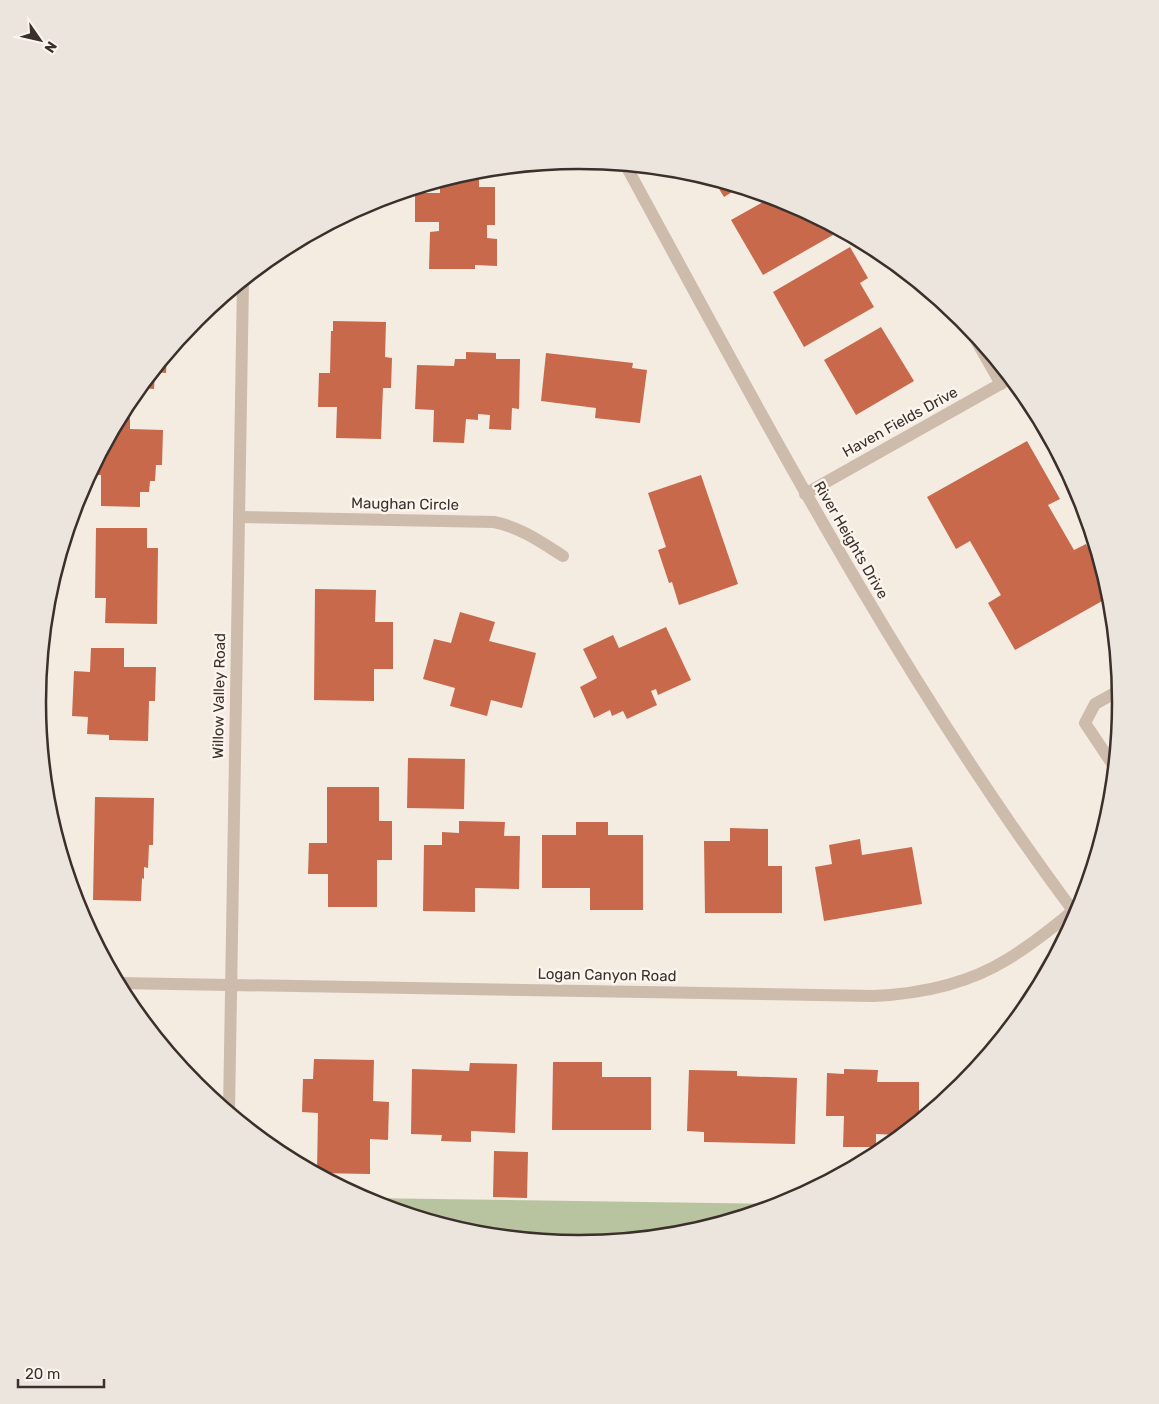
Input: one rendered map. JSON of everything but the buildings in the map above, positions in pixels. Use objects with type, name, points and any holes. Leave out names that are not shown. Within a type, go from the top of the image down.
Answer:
[{"type":"street","name":"River Heights Drive","points":[[629,171],[805,494],[868,602],[1000,809],[1073,904]]},
{"type":"street","name":"Willow Valley Road","points":[[229,1104],[243,289]]},
{"type":"street","name":"Haven Fields Drive","points":[[805,494],[1006,381]]},
{"type":"street","name":"Maughan Circle","points":[[239,517],[494,522],[505,524],[526,533],[563,556]]},
{"type":"street","points":[[1109,760],[1085,723],[1095,704],[1113,694]]},
{"type":"street","name":"Logan Canyon Road","points":[[127,983],[897,995],[943,986],[987,970],[1008,959],[1067,917]]},
{"type":"green space","points":[[384,1198],[760,1204],[684,1225],[649,1231],[580,1235],[510,1231],[475,1225],[441,1217]]}]
